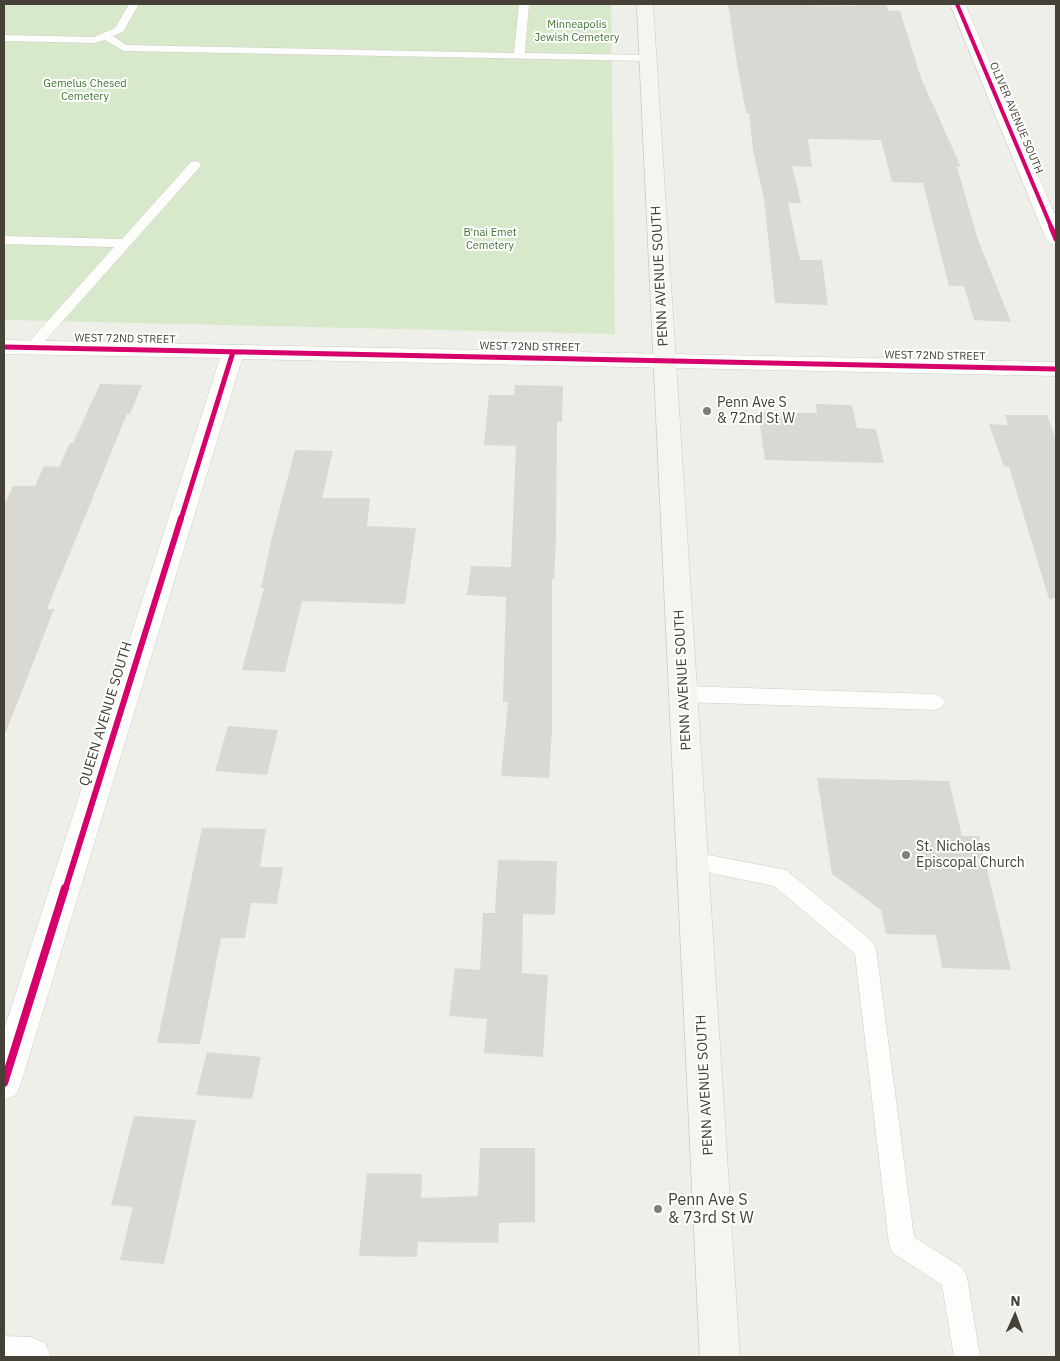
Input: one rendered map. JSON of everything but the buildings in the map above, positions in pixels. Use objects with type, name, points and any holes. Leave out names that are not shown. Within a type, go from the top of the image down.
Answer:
[{"type":"main road","name":"PENN AVENUE SOUTH","points":[[645,4],[720,1357]]},
{"type":"street","name":"OLIVER AVENUE SOUTH","points":[[957,4],[1056,239]]},
{"type":"street","name":"WEST 72ND STREET","points":[[4,346],[1056,369]]},
{"type":"street","name":"QUEEN AVENUE SOUTH","points":[[4,1083],[233,352]]},
{"type":"street","points":[[4,1356],[31,1357]]},
{"type":"lane","points":[[4,38],[95,40],[120,30],[134,4]]},
{"type":"lane","points":[[519,56],[524,4]]},
{"type":"lane","points":[[106,36],[124,48],[648,58]]},
{"type":"lane","points":[[32,347],[195,165]]},
{"type":"lane","points":[[4,240],[125,243]]},
{"type":"lane","points":[[684,694],[935,702]]},
{"type":"lane","points":[[692,861],[779,877],[865,949],[902,1244],[954,1277],[967,1357]]},
{"type":"green space","points":[[4,4],[611,4],[615,334],[4,320]]},
{"type":"cycle path","points":[[957,4],[1056,239]]},
{"type":"cycle path","points":[[4,347],[1056,369]]},
{"type":"cycle path","points":[[4,1083],[233,352]]},
{"type":"place","name":"Penn Ave S & 72nd St W","points":[[707,411]]},
{"type":"place","name":"St. Nicholas Episcopal Church","points":[[906,855]]},
{"type":"place","name":"Penn Ave S & 73rd St W","points":[[658,1209]]},
{"type":"park label","name":"Minneapolis Jewish Cemetery","points":[[577,31]]},
{"type":"park label","name":"Gemelus Chesed Cemetery","points":[[85,90]]},
{"type":"park label","name":"B'nai Emet Cemetery","points":[[490,239]]}]
